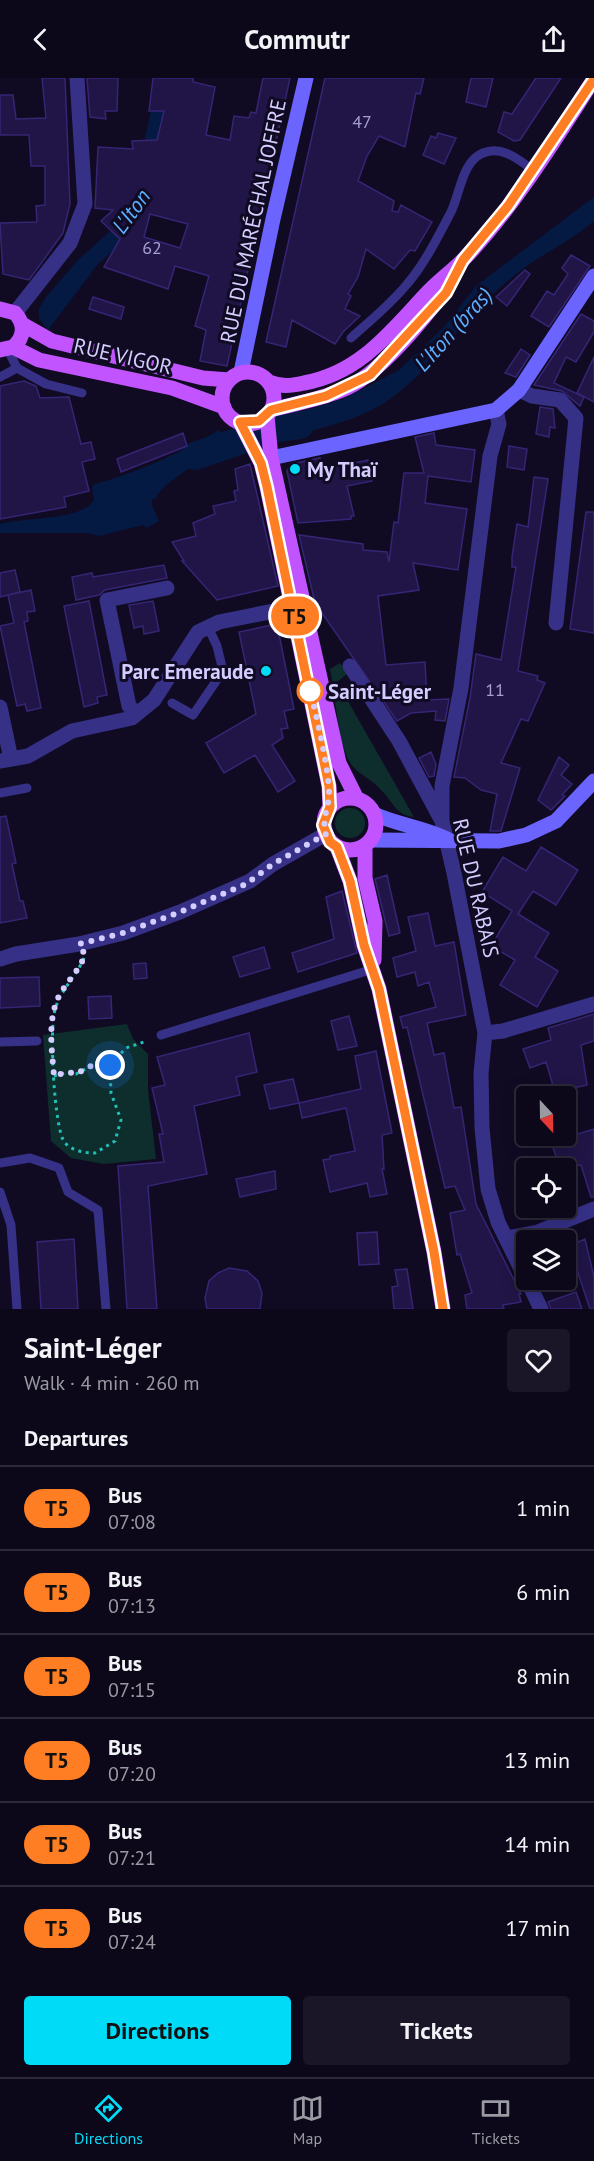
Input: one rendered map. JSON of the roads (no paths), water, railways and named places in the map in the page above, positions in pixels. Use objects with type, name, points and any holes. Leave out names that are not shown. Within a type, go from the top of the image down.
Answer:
[{"type":"main road","points":[[357,799],[339,763],[267,457],[243,427],[230,417],[224,407],[222,393],[235,376],[261,375],[269,382],[282,387],[311,382],[352,366],[374,350],[430,290],[463,260],[508,206],[594,80]]},
{"type":"main road","points":[[243,427],[326,396],[370,375],[446,293],[463,260]]},
{"type":"main road","name":"RUE VIGOR","points":[[17,319],[49,341],[203,378],[235,376]]},
{"type":"main road","points":[[11,350],[21,338],[17,319]]},
{"type":"main road","name":"RUE VIGOR","points":[[11,350],[39,360],[171,388],[224,407]]},
{"type":"main road","points":[[269,382],[274,395],[268,417],[267,457],[329,786],[330,807]]},
{"type":"main road","points":[[373,969],[375,921],[366,878],[368,843],[376,823],[374,814],[367,804],[357,799],[338,801],[325,815],[326,834],[337,847],[350,881],[364,945],[373,969],[434,1252],[443,1309]]},
{"type":"main road","points":[[337,847],[347,850],[368,843]]},
{"type":"street","points":[[17,319],[70,243],[85,204],[78,78]]},
{"type":"street","name":"RUE DU MARÉCHAL JOFFRE","points":[[235,376],[306,78]]},
{"type":"street","points":[[267,457],[496,410],[519,390],[594,276]]},
{"type":"street","points":[[519,390],[532,396],[560,400],[576,418],[555,623]]},
{"type":"street","points":[[442,821],[442,786],[460,688],[490,456],[500,424],[496,410]]},
{"type":"street","points":[[137,714],[129,706],[107,600],[168,588]]},
{"type":"street","points":[[0,707],[5,760],[28,756],[72,731],[132,718],[154,700],[198,632],[219,622],[294,607]]},
{"type":"street","name":"RUE DU RABAIS","points":[[350,666],[399,741],[442,821],[485,1033],[481,1073],[482,1128],[488,1189],[498,1222],[516,1256]]},
{"type":"street","points":[[368,843],[447,839],[499,841],[526,835],[556,821],[594,781]]},
{"type":"street","points":[[374,814],[393,823],[429,830],[447,839]]},
{"type":"street","points":[[0,959],[123,933],[180,912],[246,884],[273,864],[326,834]]},
{"type":"street","points":[[485,1033],[502,1031],[594,1004]]},
{"type":"street","points":[[507,1238],[538,1232],[593,1212]]},
{"type":"street","name":"RUE DU RABAIS","points":[[532,1290],[541,1309]]},
{"type":"lane","points":[[351,338],[410,282],[452,210],[465,173],[474,159],[483,153],[496,150],[511,155],[533,170]]},
{"type":"lane","points":[[11,350],[17,368],[46,384],[82,393]]},
{"type":"lane","points":[[0,377],[17,368]]},
{"type":"lane","points":[[172,703],[193,715],[223,671],[217,646],[208,627]]},
{"type":"lane","points":[[0,794],[27,788]]},
{"type":"lane","points":[[161,1035],[373,969]]},
{"type":"lane","points":[[0,1042],[37,1041]]},
{"type":"lane","points":[[0,1163],[30,1158],[59,1168],[68,1192],[98,1210],[106,1309]]},
{"type":"lane","points":[[0,1192],[11,1225],[17,1309]]},
{"type":"water","name":"L'Iton","points":[[169,87],[156,151],[118,246],[98,264],[48,330],[39,318],[39,309],[46,297],[78,260],[118,224],[144,143],[152,105]]},
{"type":"water","points":[[594,197],[594,221],[511,278],[402,390],[384,403],[359,416],[276,439],[278,418],[343,399],[399,370],[445,326],[476,286]]},
{"type":"water","points":[[219,430],[237,452],[226,458],[201,463],[170,482],[156,499],[152,499],[152,505],[159,521],[147,528],[143,525],[99,536],[88,533],[0,533],[0,524],[77,512],[94,500],[92,487],[95,484],[159,461]]},
{"type":"waterway","name":"L'Iton (bras)","points":[[195,456],[277,428],[300,425]]},
{"type":"place","name":"My Thaï","points":[[295,469]]},
{"type":"place","name":"Parc Emeraude","points":[[266,671]]},
{"type":"place","name":"Saint-Léger","points":[[310,691]]}]
